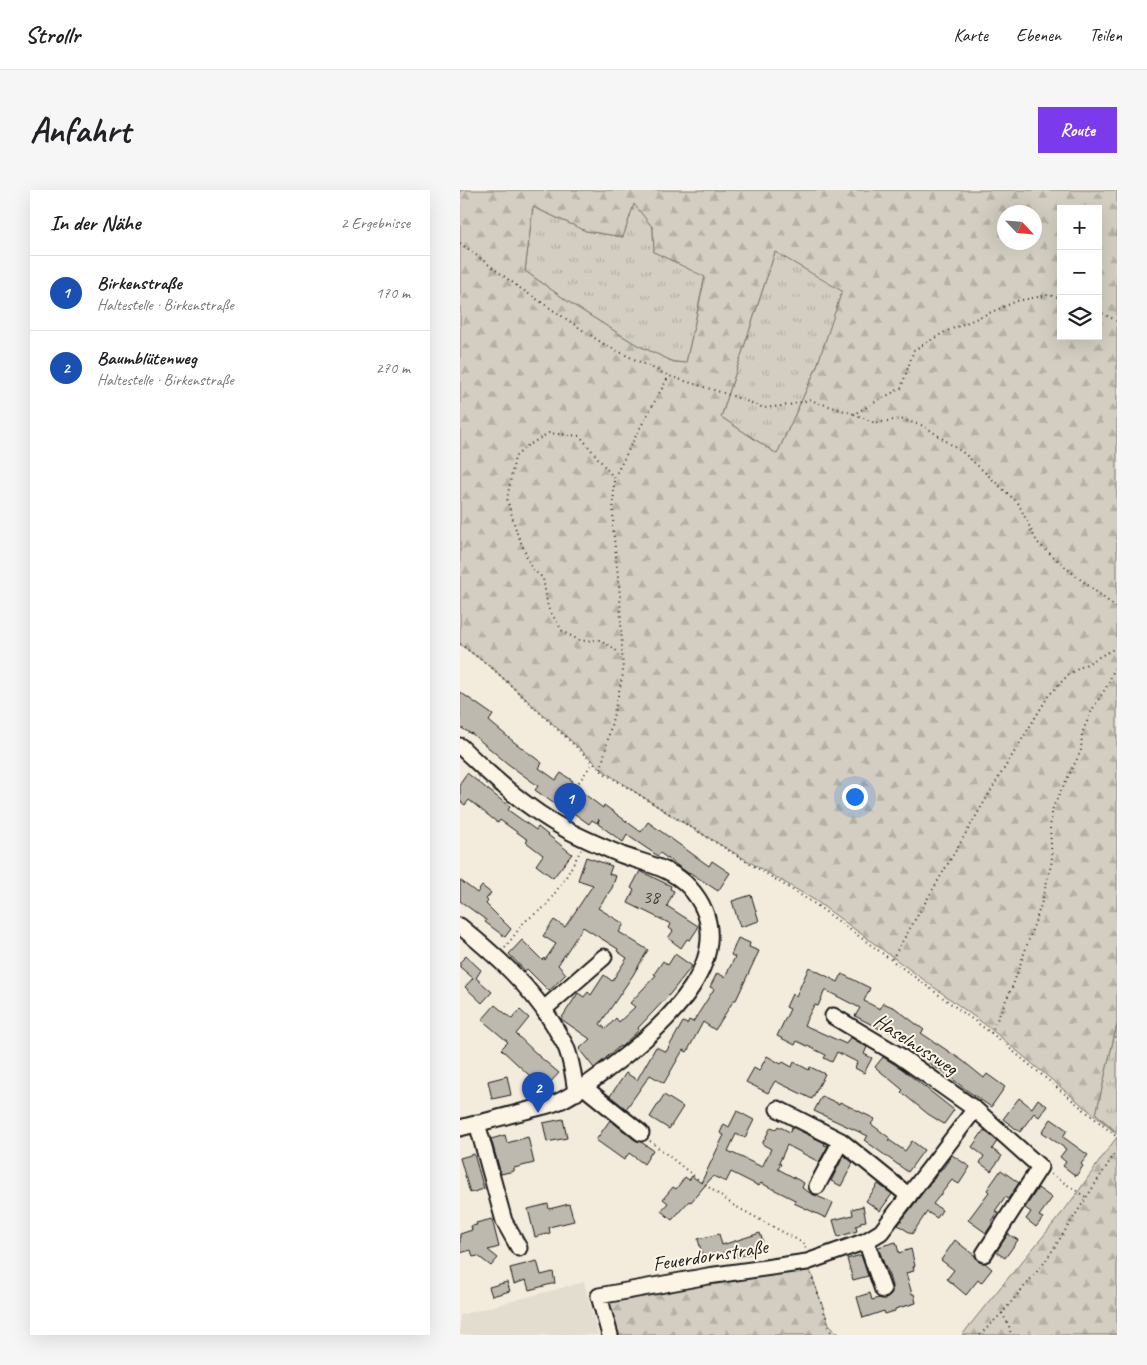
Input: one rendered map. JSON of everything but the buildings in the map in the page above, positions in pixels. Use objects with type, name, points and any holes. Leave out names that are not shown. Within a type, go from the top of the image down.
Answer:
[{"type":"street","points":[[460,746],[499,781],[552,821],[587,840],[672,873],[688,886],[699,900],[708,918],[710,941],[703,966],[690,990],[672,1014],[632,1051],[580,1090],[560,1102],[460,1128]]},
{"type":"street","points":[[460,926],[498,958],[544,1009],[565,1045],[574,1077],[580,1090],[641,1133]]},
{"type":"street","points":[[544,1009],[604,956]]},
{"type":"street","name":"Haselnussweg","points":[[833,1016],[900,1056],[975,1109],[1040,1167]]},
{"type":"street","points":[[778,1108],[841,1141],[909,1196]]},
{"type":"street","name":"Feuerdornstraße","points":[[610,1335],[599,1296],[708,1276],[807,1262],[866,1241],[881,1232],[975,1109]]},
{"type":"street","points":[[477,1124],[504,1221],[519,1248]]},
{"type":"street","points":[[817,1186],[841,1141]]},
{"type":"street","points":[[984,1254],[1040,1167]]},
{"type":"street","points":[[866,1241],[883,1290]]},
{"type":"path","points":[[460,243],[517,286],[605,345],[669,376],[764,408],[810,400],[875,423],[900,419],[924,426],[965,454],[1018,503],[1037,542],[1071,572],[1117,608]]},
{"type":"path","points":[[854,414],[901,388],[914,350],[937,337],[1017,301],[1048,295],[1057,297]]},
{"type":"path","points":[[1102,313],[1117,321]]},
{"type":"path","points":[[600,769],[623,674],[620,596],[613,528],[614,478],[669,376]]},
{"type":"path","points":[[614,478],[580,436],[549,433],[527,446],[515,458],[507,499],[532,569],[543,578],[548,608],[563,632],[581,641],[600,640],[615,649],[622,661]]},
{"type":"path","points":[[460,644],[492,668],[600,769],[675,818],[815,904],[991,1033],[1117,1137]]},
{"type":"path","points":[[892,960],[1049,695],[1069,674],[1117,647]]},
{"type":"path","points":[[991,1033],[1013,985],[1041,905],[1052,861],[1050,827],[1053,807],[1081,751],[1082,733],[1092,710],[1107,686],[1117,663]]},
{"type":"path","points":[[552,821],[593,762]]},
{"type":"path","points":[[498,958],[524,922],[546,906],[566,877],[587,840]]},
{"type":"path","points":[[641,1133],[733,1205],[805,1244],[807,1262],[832,1335]]},
{"type":"path","points":[[980,1335],[1002,1313],[1045,1262],[1117,1150]]},
{"type":"path","points":[[1040,1167],[1087,1198]]},
{"type":"path","points":[[1002,1313],[1009,1326],[1011,1335]]},
{"type":"shaded area","points":[[584,1282],[598,1335],[460,1335],[460,1315]]},
{"type":"green space","points":[[460,190],[1117,190],[1117,1024],[1096,1114],[1117,1134],[987,1026],[816,901],[675,818],[605,772],[492,668],[460,644]],"holes":[[[634,204],[653,228],[654,252],[705,277],[686,363],[674,362],[637,345],[573,305],[525,271],[533,207],[586,231],[623,237]],[[775,252],[842,291],[816,369],[777,454],[721,417]]]},
{"type":"green space","points":[[634,203],[653,228],[654,252],[705,276],[686,363],[674,362],[637,345],[573,305],[525,271],[533,207],[586,231],[623,237]]},
{"type":"green space","points":[[775,252],[843,290],[816,369],[777,454],[721,417]]},
{"type":"green space","points":[[1117,1024],[1117,1132],[1096,1114]]},
{"type":"green space","points":[[1117,1137],[1117,1335],[962,1335],[1066,1208]]},
{"type":"green space","points":[[807,1262],[829,1324],[840,1335],[613,1335],[600,1296]]},
{"type":"place","name":"Birkenstraße","points":[[570,824]]},
{"type":"place","name":"Baumblütenweg","points":[[538,1113]]}]
